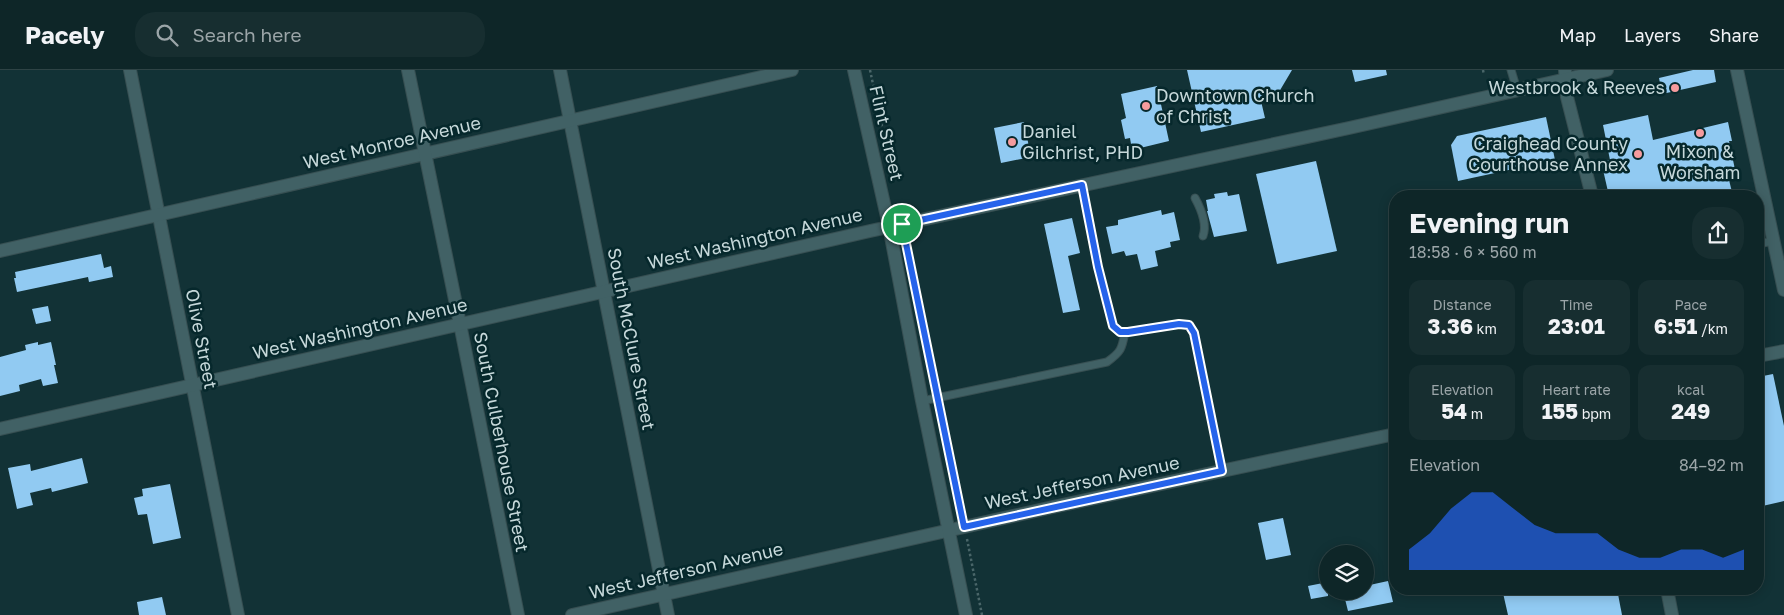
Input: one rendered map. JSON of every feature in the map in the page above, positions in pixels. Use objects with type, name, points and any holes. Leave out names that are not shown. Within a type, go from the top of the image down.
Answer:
[{"type":"street","name":"Olive Street","points":[[130,70],[238,615]]},
{"type":"street","name":"South Culberhouse Street","points":[[408,70],[518,615]]},
{"type":"street","name":"South McClure Street","points":[[560,70],[668,615]]},
{"type":"street","name":"West Monroe Avenue","points":[[0,251],[792,70]]},
{"type":"street","name":"Flint Street","points":[[854,70],[889,226],[922,401],[966,615]]},
{"type":"street","name":"West Washington Avenue","points":[[0,428],[889,226],[1315,136],[1517,90],[1565,74],[1607,70]]},
{"type":"street","points":[[1738,70],[1763,190]]},
{"type":"street","points":[[1565,74],[1567,97],[1590,190]]},
{"type":"street","points":[[1764,197],[1784,290]]},
{"type":"street","points":[[1764,355],[1784,351]]},
{"type":"street","name":"West Jefferson Avenue","points":[[572,615],[949,530],[1389,435]]},
{"type":"street","points":[[1668,595],[1672,615]]},
{"type":"lane","points":[[1511,70],[1517,90]]},
{"type":"lane","points":[[1082,185],[1098,267],[1113,326],[1120,332],[1125,332],[1179,324],[1189,325],[1194,333],[1222,471]]},
{"type":"lane","points":[[1195,198],[1200,207],[1205,230],[1203,236]]},
{"type":"lane","points":[[1764,243],[1773,241]]},
{"type":"lane","points":[[922,401],[1107,362],[1118,354],[1123,345],[1125,332]]},
{"type":"path","points":[[870,70],[892,172]]},
{"type":"path","points":[[1483,70],[1484,76]]},
{"type":"path","points":[[918,303],[982,615]]},
{"type":"building","points":[[1187,70],[1292,70],[1276,97],[1261,101],[1265,118],[1201,132]]},
{"type":"building","points":[[1352,70],[1386,70],[1387,75],[1355,82]]},
{"type":"building","name":"Westbrook & Reeves","points":[[1693,70],[1714,70],[1716,82],[1662,94],[1659,78]]},
{"type":"building","points":[[1157,86],[1169,141],[1132,150],[1130,138],[1125,139],[1121,120],[1126,118],[1121,94]]},
{"type":"building","name":"Craighead County Courthouse Annex","points":[[1648,115],[1653,140],[1728,122],[1732,141],[1729,141],[1737,179],[1729,180],[1732,190],[1608,190],[1601,161],[1610,160],[1603,125]]},
{"type":"building","points":[[1546,117],[1555,160],[1458,181],[1451,145],[1457,136]]},
{"type":"building","name":"Daniel Gilchrist, PHD","points":[[1024,122],[1031,157],[1001,163],[994,128]]},
{"type":"building","points":[[1316,161],[1337,251],[1277,264],[1256,174]]},
{"type":"building","points":[[1227,192],[1228,196],[1239,194],[1247,231],[1214,237],[1206,200],[1215,198],[1214,194]]},
{"type":"building","points":[[1161,210],[1162,215],[1174,212],[1180,240],[1170,242],[1171,247],[1155,251],[1158,266],[1141,270],[1137,254],[1126,256],[1124,251],[1112,254],[1106,227],[1118,225],[1118,220]]},
{"type":"building","points":[[1072,218],[1080,253],[1068,256],[1080,310],[1063,313],[1044,224]]},
{"type":"building","points":[[101,254],[104,268],[111,266],[113,277],[89,282],[88,277],[17,292],[14,278],[16,278],[15,272]]},
{"type":"building","points":[[48,306],[51,321],[36,324],[32,309]]},
{"type":"building","points":[[38,342],[38,345],[51,342],[58,383],[43,386],[41,379],[19,385],[20,391],[0,396],[0,357],[26,350],[25,345]]},
{"type":"building","points":[[1773,374],[1784,426],[1784,501],[1764,506],[1764,376]]},
{"type":"building","points":[[82,458],[88,483],[52,492],[51,488],[30,493],[33,505],[17,509],[8,468],[30,464],[31,471]]},
{"type":"building","points":[[170,484],[181,538],[153,544],[147,514],[138,515],[134,498],[143,496],[142,489]]},
{"type":"building","points":[[1283,518],[1291,555],[1266,560],[1258,523]]},
{"type":"building","points":[[1388,581],[1389,595],[1391,595],[1393,602],[1348,611],[1345,600],[1374,600],[1374,584]]},
{"type":"building","points":[[1319,584],[1319,598],[1311,599],[1308,586]]},
{"type":"building","points":[[1503,595],[1618,595],[1622,615],[1508,615]]},
{"type":"building","points":[[162,597],[166,615],[139,615],[137,602]]},
{"type":"place","name":"Westbrook & Reeves","points":[[1675,88]]},
{"type":"place","name":"Downtown Church of Christ","points":[[1146,106]]},
{"type":"place","name":"Mixon & Worsham","points":[[1700,133]]},
{"type":"place","name":"Daniel Gilchrist, PHD","points":[[1012,142]]},
{"type":"place","name":"Craighead County Courthouse Annex","points":[[1638,154]]},
{"type":"route","points":[[1082,185],[1098,267],[1113,326],[1120,332],[1128,332],[1186,324],[1189,325],[1194,333],[1222,471],[964,527],[902,224],[1082,185]]}]
